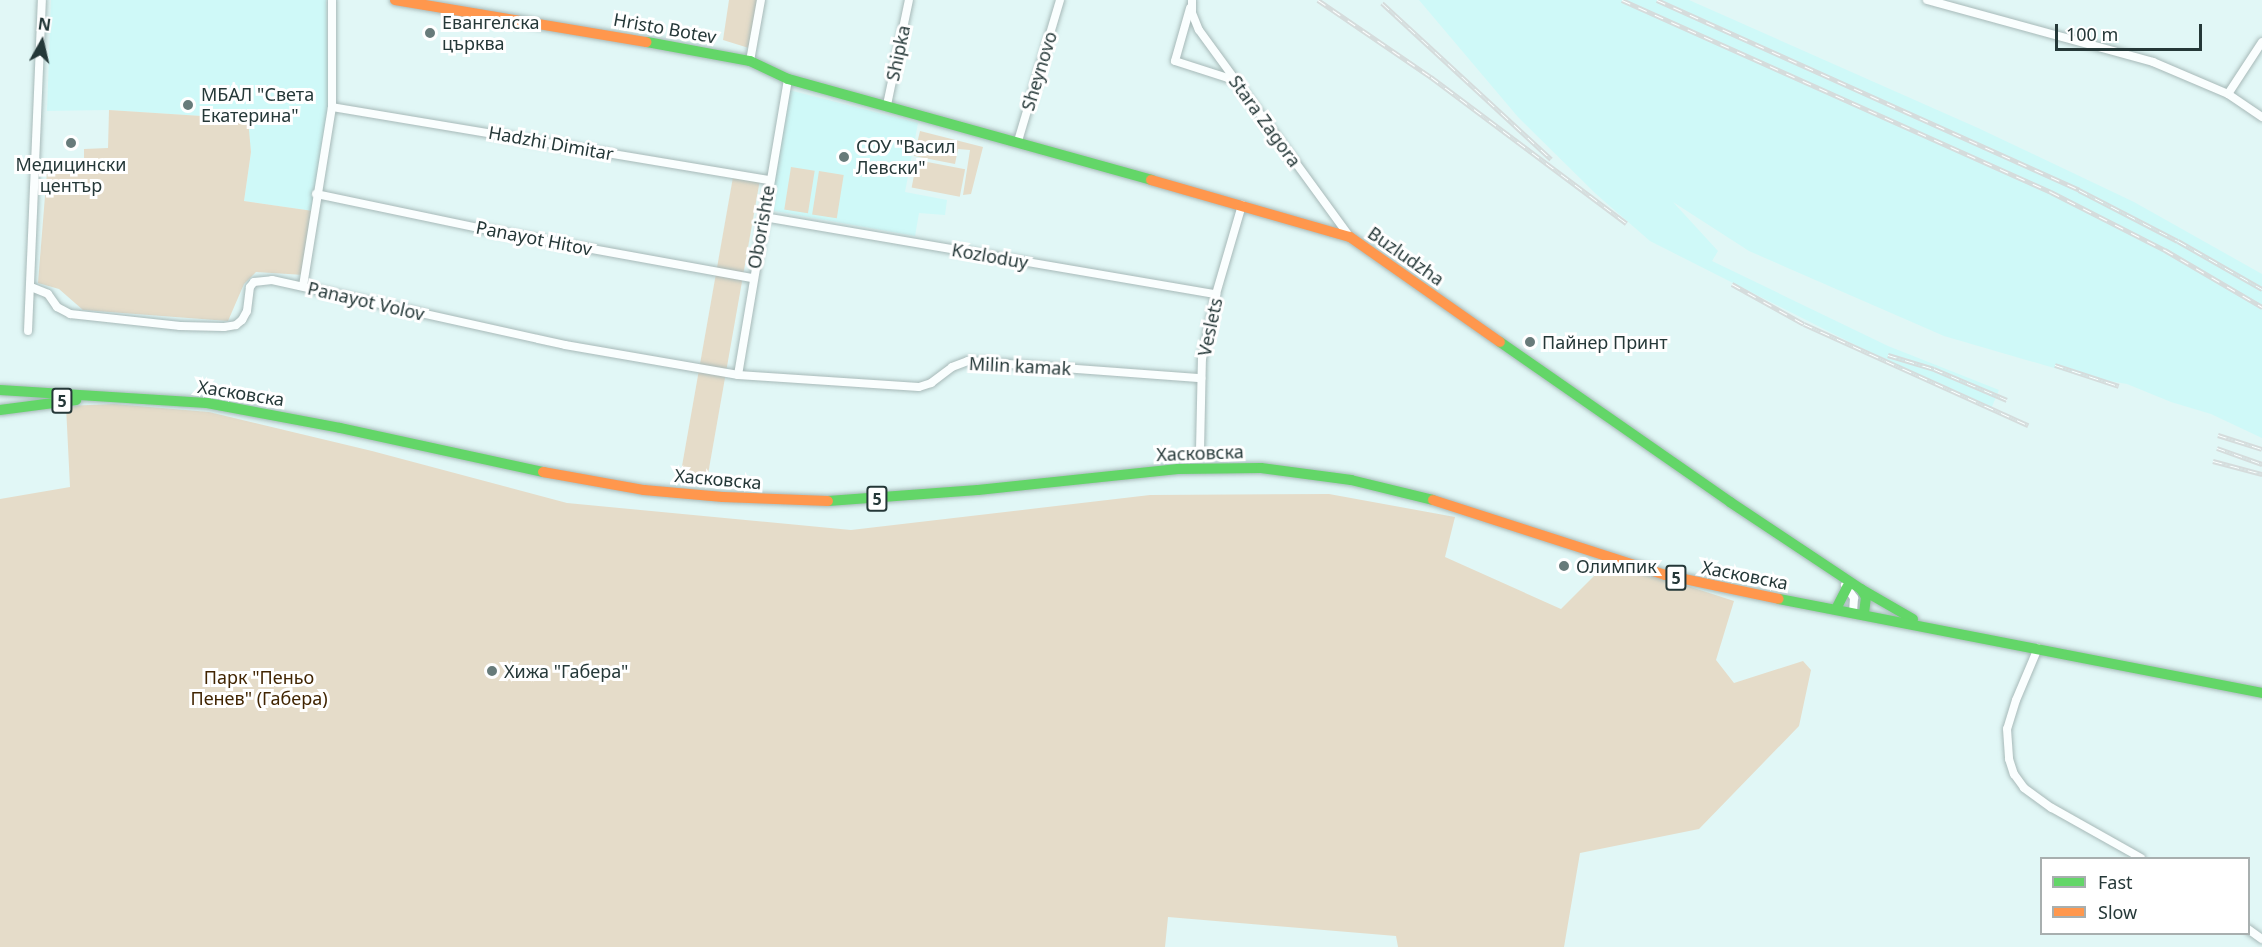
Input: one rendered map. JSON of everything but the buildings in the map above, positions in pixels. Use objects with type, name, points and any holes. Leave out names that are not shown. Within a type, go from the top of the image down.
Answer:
[{"type":"main road","name":"Hristo Botev","points":[[395,0],[580,29],[750,60],[761,68],[788,79],[887,105]]},
{"type":"main road","name":"Buzludzha","points":[[887,105],[1350,237],[1839,576],[1887,606],[1936,628]]},
{"type":"main road","name":"Хасковска","points":[[0,390],[124,396],[249,410],[554,474],[644,490],[733,498],[845,501],[1178,469],[1261,468],[1351,480],[1441,502],[1665,575],[2261,693]]},
{"type":"main road","name":"Хасковска","points":[[0,410],[36,404],[124,396]]},
{"type":"main road","points":[[1836,609],[1847,587]]},
{"type":"main road","points":[[1859,613],[1866,597],[1861,589]]},
{"type":"street","points":[[28,331],[32,287],[42,0]]},
{"type":"street","points":[[303,286],[316,194],[332,107],[332,0]]},
{"type":"street","points":[[750,60],[761,0]]},
{"type":"street","name":"Shipka","points":[[887,105],[909,0]]},
{"type":"street","name":"Sheynovo","points":[[1018,141],[1060,0]]},
{"type":"street","points":[[1192,0],[1175,61],[1234,80]]},
{"type":"street","name":"Stara Zagora","points":[[1192,0],[1195,22],[1234,80],[1350,237]]},
{"type":"street","points":[[1927,0],[2153,62],[2228,94],[2262,117]]},
{"type":"street","points":[[2228,94],[2262,42]]},
{"type":"street","name":"Oborishte","points":[[738,375],[752,278],[788,79]]},
{"type":"street","name":"Hadzhi Dimitar","points":[[332,107],[769,180]]},
{"type":"street","name":"Panayot Hitov","points":[[316,194],[493,231],[752,278]]},
{"type":"street","name":"Veslets","points":[[1200,451],[1202,359],[1216,294],[1242,205]]},
{"type":"street","name":"Kozloduy","points":[[764,217],[1216,294]]},
{"type":"street","name":"Panayot Volov","points":[[32,287],[48,294],[57,307],[70,314],[180,326],[224,327],[236,325],[242,320],[247,312],[250,287],[254,282],[272,280],[576,348],[738,375]]},
{"type":"street","name":"Milin kamak","points":[[738,375],[919,387],[932,383],[952,367],[968,361],[1201,378]]},
{"type":"street","name":"Buzludzha","points":[[1839,576],[1854,598],[1859,613]]},
{"type":"street","points":[[2038,648],[2016,700],[2007,729],[2007,744],[2014,774],[2024,788],[2052,808],[2139,857]]},
{"type":"shaded area","name":"МБАЛ \"Света Екатерина\"","points":[[51,0],[326,0],[329,100],[313,211],[244,201],[251,152],[247,119],[109,110],[47,111]]},
{"type":"shaded area","points":[[1419,0],[1689,0],[1978,128],[2134,202],[2262,274],[2262,438],[2211,414],[2171,402],[2127,384],[2085,377],[1944,336],[1749,251],[1673,202],[1718,251],[1712,261],[1888,346],[1999,390],[1991,409],[1885,360],[1650,241],[1596,194],[1518,117]]},
{"type":"shaded area","name":"СОУ \"Васил Левски\"","points":[[789,90],[918,123],[905,192],[947,200],[945,215],[919,213],[915,236],[769,210]]},
{"type":"green space","points":[[729,0],[761,0],[752,49],[723,40]]},
{"type":"green space","points":[[109,110],[248,119],[251,152],[244,201],[313,211],[304,275],[256,272],[244,284],[228,321],[83,310],[59,289],[38,283],[48,159],[84,160],[84,149],[108,148]]},
{"type":"green space","points":[[920,131],[983,147],[971,194],[963,195],[970,150],[958,149],[955,164],[914,156]]},
{"type":"green space","points":[[917,160],[965,169],[960,197],[912,187]]},
{"type":"green space","points":[[791,167],[815,171],[808,213],[784,209]]},
{"type":"green space","points":[[819,171],[844,175],[837,218],[812,214]]},
{"type":"green space","points":[[733,177],[760,182],[706,487],[679,482]]},
{"type":"green space","name":"Парк \"Пеньо Пенев\" (Габера)","points":[[114,404],[209,412],[372,451],[567,503],[851,530],[1150,495],[1329,494],[1455,517],[1445,557],[1561,609],[1607,563],[1629,567],[1734,601],[1716,660],[1734,683],[1803,661],[1811,670],[1799,726],[1699,829],[1580,853],[1564,947],[1398,947],[1396,936],[1168,917],[1165,947],[0,947],[0,499],[70,487],[66,406]]},
{"type":"railway","points":[[1318,0],[1431,77],[1626,223]]},
{"type":"railway","points":[[1622,0],[2051,192],[2165,250],[2262,307]]},
{"type":"railway","points":[[1657,0],[2079,190],[2178,241],[2262,289]]},
{"type":"railway","points":[[1382,3],[1551,159]]},
{"type":"railway","points":[[1732,284],[1804,324],[2028,425]]},
{"type":"railway","points":[[1888,355],[1934,369],[2007,400]]},
{"type":"railway","points":[[2055,365],[2119,386]]},
{"type":"railway","points":[[2218,435],[2262,449]]},
{"type":"railway","points":[[2217,448],[2262,464]]},
{"type":"railway","points":[[2213,461],[2262,474]]},
{"type":"traffic: fast","points":[[647,42],[750,61],[788,79],[1151,180]]},
{"type":"traffic: fast","points":[[1500,342],[1730,502],[1861,589],[1866,597],[1864,614]]},
{"type":"traffic: fast","points":[[0,390],[207,403],[340,428],[543,472]]},
{"type":"traffic: fast","points":[[0,410],[76,400]]},
{"type":"traffic: fast","points":[[828,501],[978,490],[1178,469],[1261,468],[1351,480],[1433,500]]},
{"type":"traffic: fast","points":[[1836,609],[1847,587]]},
{"type":"traffic: fast","points":[[1861,589],[1913,619]]},
{"type":"traffic: fast","points":[[1779,599],[2262,693]]},
{"type":"traffic: slow","points":[[395,0],[647,42]]},
{"type":"traffic: slow","points":[[1151,180],[1350,237],[1500,342]]},
{"type":"traffic: slow","points":[[543,472],[644,490],[723,497],[828,501]]},
{"type":"traffic: slow","points":[[1433,500],[1665,575],[1779,599]]},
{"type":"place","name":"Евангелска църква","points":[[430,33]]},
{"type":"place","name":"МБАЛ \"Света Екатерина\"","points":[[188,105]]},
{"type":"place","name":"Медицински център","points":[[71,143]]},
{"type":"place","name":"СОУ \"Васил Левски\"","points":[[844,157]]},
{"type":"place","name":"Пайнер Принт","points":[[1530,342]]},
{"type":"place","name":"Олимпик","points":[[1564,566]]},
{"type":"place","name":"Хижа \"Габера\"","points":[[492,671]]}]
